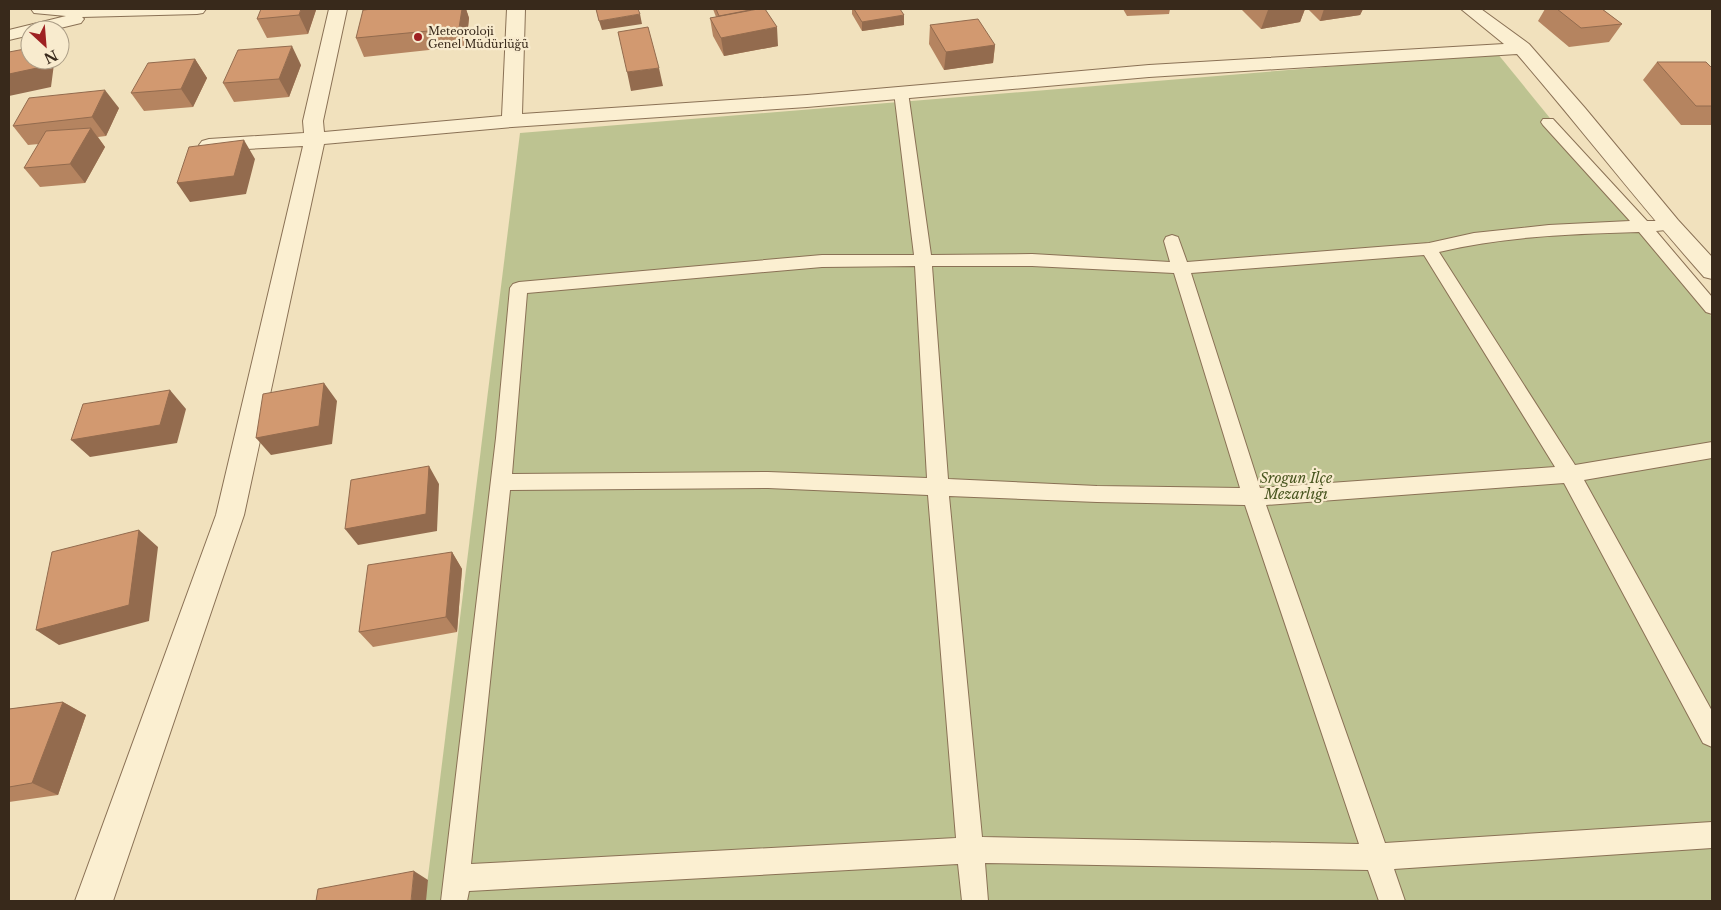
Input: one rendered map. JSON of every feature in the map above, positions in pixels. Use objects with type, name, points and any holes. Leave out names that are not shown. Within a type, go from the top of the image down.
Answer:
[{"type":"street","points":[[40,9],[92,12],[197,9]]},
{"type":"street","points":[[94,901],[230,515],[315,139],[313,121],[338,9]]},
{"type":"street","points":[[512,121],[516,9]]},
{"type":"street","points":[[1470,9],[1522,48],[1578,112],[1670,225],[1712,271]]},
{"type":"street","points":[[9,35],[77,18],[92,12]]},
{"type":"street","points":[[200,146],[315,139],[512,121],[1149,72],[1522,48]]},
{"type":"lane","points":[[901,92],[922,260],[938,487],[975,901]]},
{"type":"lane","points":[[1548,122],[1644,226],[1712,308]]},
{"type":"lane","points":[[1670,225],[1530,232],[1474,238],[1429,249],[1182,268],[1032,260],[822,261],[519,288],[501,482],[455,890],[971,850],[1377,856],[1712,835]]},
{"type":"lane","points":[[1172,240],[1253,497],[1392,901]]},
{"type":"lane","points":[[1429,249],[1570,474],[1712,736]]},
{"type":"lane","points":[[501,482],[768,480],[1097,494],[1253,497],[1570,474],[1712,450]]},
{"type":"green space","name":"Srogun İlçe Mezarlığı","points":[[1497,53],[1712,317],[1712,901],[425,901],[520,133]]},
{"type":"building","points":[[261,9],[301,9],[299,15],[257,19]]},
{"type":"building","points":[[462,9],[459,28],[356,38],[363,10]]},
{"type":"building","points":[[596,9],[638,9],[640,14],[599,21]]},
{"type":"building","points":[[716,9],[750,9],[750,10],[719,16]]},
{"type":"building","points":[[765,9],[777,27],[721,38],[710,18]]},
{"type":"building","points":[[854,9],[900,9],[904,15],[862,22]]},
{"type":"building","points":[[1557,9],[1602,9],[1622,24],[1581,28]]},
{"type":"building","points":[[978,19],[995,45],[946,52],[930,25]]},
{"type":"building","points":[[648,27],[659,68],[627,72],[618,32]]},
{"type":"building","points":[[292,46],[279,79],[223,83],[238,50]]},
{"type":"building","points":[[20,50],[20,70],[28,70],[9,74],[9,52]]},
{"type":"building","points":[[195,59],[181,89],[131,93],[148,63]]},
{"type":"building","points":[[1657,62],[1706,62],[1712,68],[1712,106],[1696,106]]},
{"type":"building","points":[[105,90],[92,117],[13,126],[29,98]]},
{"type":"building","points":[[91,128],[70,164],[24,168],[46,131]]},
{"type":"building","points":[[244,140],[234,176],[177,183],[189,147]]},
{"type":"building","points":[[324,383],[319,426],[256,438],[263,394]]},
{"type":"building","points":[[170,390],[160,425],[71,440],[83,404]]},
{"type":"building","points":[[429,466],[426,514],[345,529],[351,480]]},
{"type":"building","points":[[139,530],[129,605],[36,630],[52,552]]},
{"type":"building","points":[[452,552],[446,617],[359,632],[368,565]]},
{"type":"building","points":[[63,702],[32,783],[9,787],[9,709]]},
{"type":"building","points":[[414,871],[411,901],[316,901],[318,889]]},
{"type":"place","name":"Meteoroloji Genel Müdürlüğü","points":[[418,37]]}]
